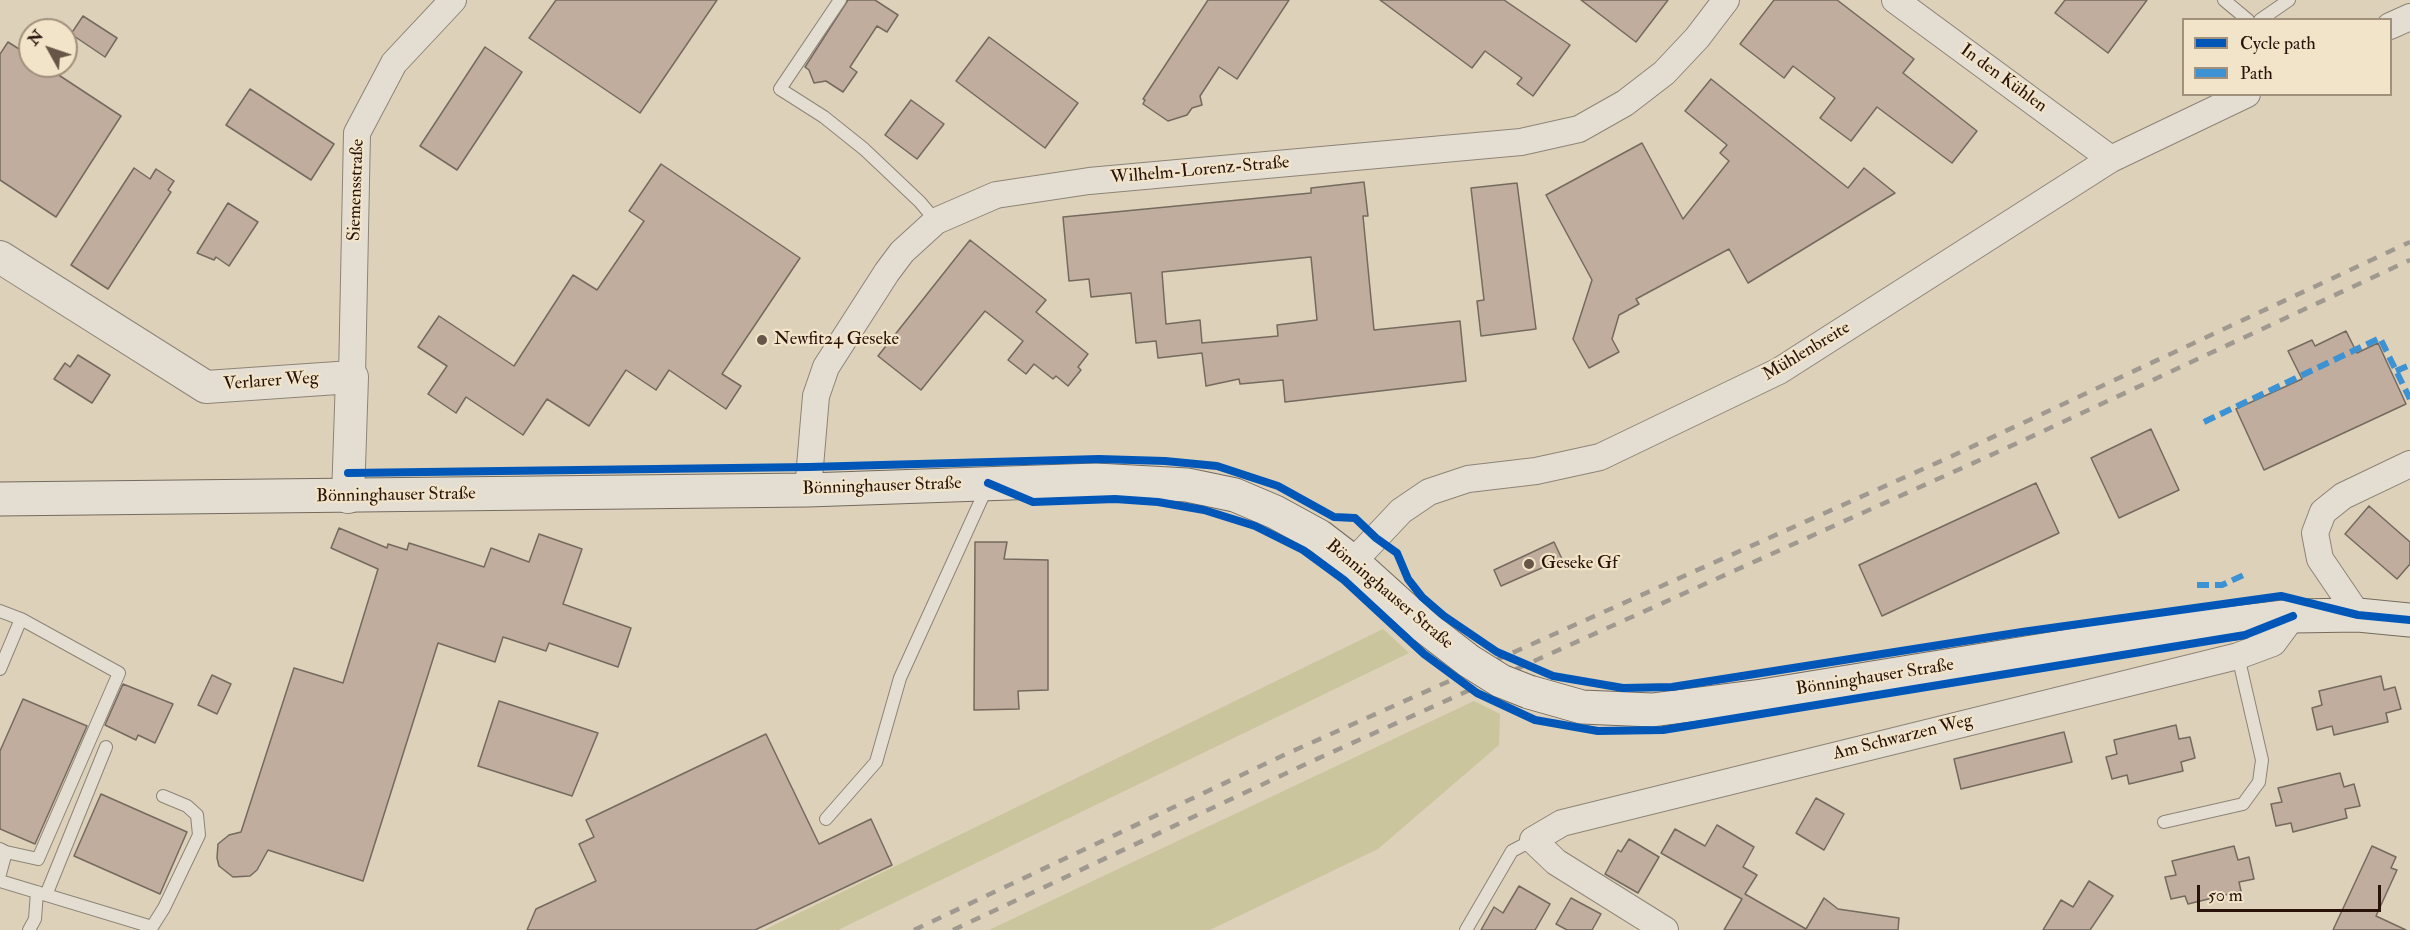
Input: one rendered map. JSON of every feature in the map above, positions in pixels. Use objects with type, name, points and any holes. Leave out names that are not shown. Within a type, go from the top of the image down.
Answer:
[{"type":"main road","name":"Bönninghauser Straße","points":[[0,499],[808,490],[1096,480],[1187,485],[1234,495],[1275,512],[1319,536],[1353,562],[1425,627],[1468,661],[1501,681],[1529,692],[1582,707],[1652,710],[1786,692],[2144,634],[2293,616],[2358,615],[2410,620]]},
{"type":"street","name":"Siemensstraße","points":[[352,377],[357,133],[394,63],[453,0]]},
{"type":"street","name":"Wilhelm-Lorenz-Straße","points":[[808,490],[816,396],[825,367],[902,252],[936,221],[996,195],[1089,181],[1521,141],[1579,129],[1625,103],[1664,73],[1697,38],[1726,0]]},
{"type":"street","name":"In den Kühlen","points":[[1895,0],[2111,159]]},
{"type":"street","points":[[2392,26],[2410,17]]},
{"type":"street","name":"Mühlenbreite","points":[[1353,562],[1401,511],[1429,492],[1468,479],[1536,471],[1600,457],[1779,371],[2111,159],[2243,96]]},
{"type":"street","name":"Verlarer Weg","points":[[0,257],[206,387],[352,377]]},
{"type":"street","points":[[348,496],[352,377]]},
{"type":"street","points":[[2358,615],[2320,559],[2315,533],[2324,512],[2343,496],[2410,464]]},
{"type":"street","name":"Am Schwarzen Weg","points":[[1533,840],[1562,823],[2238,656],[2273,643],[2293,616]]},
{"type":"street","points":[[1533,840],[1556,862],[1665,930]]},
{"type":"lane","points":[[840,0],[780,89],[824,117],[864,149],[912,193],[936,221]]},
{"type":"lane","points":[[2224,0],[2246,18]]},
{"type":"lane","points":[[2263,18],[2289,0]]},
{"type":"lane","points":[[826,819],[876,762],[900,678],[988,483]]},
{"type":"lane","points":[[0,611],[21,619],[118,673],[38,859],[3,850],[0,874]]},
{"type":"lane","points":[[0,669],[21,619]]},
{"type":"lane","points":[[2164,822],[2243,804],[2259,782],[2262,760],[2238,656]]},
{"type":"lane","points":[[29,930],[35,919],[42,893],[106,747]]},
{"type":"lane","points":[[0,881],[152,927],[164,908],[199,835],[197,815],[187,806],[163,796]]},
{"type":"lane","points":[[1466,930],[1512,851],[1533,840]]},
{"type":"shaded area","points":[[1383,629],[1409,653],[838,930],[764,930]]},
{"type":"shaded area","points":[[1474,701],[1500,714],[1499,745],[1378,849],[1210,930],[989,930]]},
{"type":"building","points":[[556,0],[717,0],[640,113],[529,38]]},
{"type":"building","points":[[848,0],[875,0],[898,15],[887,32],[877,26],[850,67],[857,72],[843,92],[826,81],[814,83],[809,70],[805,67]]},
{"type":"building","points":[[1208,0],[1289,0],[1237,79],[1219,67],[1200,96],[1202,105],[1192,108],[1187,115],[1168,121],[1143,104],[1145,100],[1143,99]]},
{"type":"building","points":[[1380,0],[1504,0],[1570,45],[1533,96],[1517,84],[1522,78],[1485,51],[1472,68]]},
{"type":"building","points":[[1581,0],[1668,0],[1636,42]]},
{"type":"building","points":[[1774,0],[1837,0],[1914,59],[1903,73],[1977,131],[1952,163],[1877,107],[1851,141],[1820,118],[1835,98],[1793,66],[1784,78],[1740,44]]},
{"type":"building","points":[[2065,0],[2147,0],[2108,53],[2055,13]]},
{"type":"building","points":[[83,16],[117,38],[105,57],[78,39],[78,24]]},
{"type":"building","points":[[989,37],[1078,103],[1045,148],[956,81]]},
{"type":"building","points":[[8,42],[18,48],[18,78],[63,78],[121,116],[56,217],[0,180],[0,54]]},
{"type":"building","points":[[485,47],[522,72],[457,170],[420,146]]},
{"type":"building","points":[[1711,79],[1848,188],[1864,168],[1895,193],[1748,283],[1729,249],[1636,299],[1639,304],[1619,315],[1612,339],[1619,352],[1589,368],[1573,339],[1592,280],[1546,195],[1642,143],[1683,219],[1729,161],[1720,153],[1727,145],[1685,111]]},
{"type":"building","points":[[250,89],[334,144],[311,180],[226,125]]},
{"type":"building","points":[[911,100],[944,124],[917,159],[885,135]]},
{"type":"building","points":[[661,164],[800,258],[722,374],[741,386],[726,409],[669,370],[656,390],[626,370],[589,426],[547,399],[523,435],[466,397],[456,413],[428,394],[447,366],[418,347],[439,316],[514,366],[573,275],[597,290],[644,221],[629,211]]},
{"type":"building","points":[[134,168],[150,179],[156,169],[174,181],[168,190],[171,192],[108,289],[71,265]]},
{"type":"building","points":[[1364,182],[1368,216],[1363,216],[1374,330],[1460,321],[1466,381],[1285,402],[1283,380],[1240,384],[1239,379],[1206,386],[1202,353],[1158,358],[1156,341],[1136,343],[1131,293],[1091,297],[1089,279],[1069,281],[1063,217],[1311,193],[1311,188]],"holes":[[[1311,257],[1317,320],[1277,325],[1278,336],[1202,343],[1200,320],[1166,324],[1162,272]]]},
{"type":"building","points":[[1517,183],[1536,329],[1481,336],[1477,301],[1484,300],[1471,188]]},
{"type":"building","points":[[228,203],[258,222],[229,266],[216,257],[214,260],[197,253]]},
{"type":"building","points":[[970,240],[1046,300],[1036,312],[1088,354],[1078,367],[1081,370],[1068,386],[1056,376],[1053,379],[1034,364],[1026,374],[1008,360],[1023,341],[985,311],[921,390],[878,356]]},
{"type":"building","points":[[2346,331],[2357,353],[2378,343],[2406,404],[2264,470],[2236,409],[2302,379],[2288,351],[2312,340],[2315,346]]},
{"type":"building","points":[[78,355],[110,375],[92,403],[54,379],[65,363],[70,367]]},
{"type":"building","points":[[2151,429],[2179,490],[2119,518],[2091,458]]},
{"type":"building","points":[[2036,483],[2059,533],[1882,616],[1859,565]]},
{"type":"building","points":[[2369,506],[2410,542],[2410,564],[2397,579],[2345,534]]},
{"type":"building","points":[[339,528],[387,548],[388,544],[407,550],[409,543],[484,567],[491,548],[529,562],[539,534],[582,549],[563,604],[631,628],[618,667],[549,643],[546,651],[503,637],[495,662],[438,643],[363,881],[268,850],[257,870],[250,876],[233,877],[219,866],[218,844],[229,835],[241,832],[294,668],[343,683],[378,569],[331,548]]},
{"type":"building","points":[[975,542],[1007,542],[1004,559],[1048,560],[1048,690],[1018,691],[1019,709],[974,710]]},
{"type":"building","name":"Geseke Gf","points":[[1554,542],[1562,559],[1501,586],[1494,570]]},
{"type":"building","points":[[212,675],[231,684],[217,714],[198,705]]},
{"type":"building","points":[[2381,676],[2384,690],[2395,687],[2401,709],[2386,713],[2388,722],[2334,735],[2332,726],[2317,730],[2312,708],[2322,705],[2319,691]]},
{"type":"building","points":[[123,684],[173,704],[155,743],[138,735],[136,740],[105,725]]},
{"type":"building","points":[[23,699],[87,726],[35,844],[0,829],[0,751]]},
{"type":"building","points":[[499,701],[598,733],[572,796],[478,766]]},
{"type":"building","points":[[2176,725],[2179,739],[2190,737],[2195,758],[2181,762],[2183,771],[2129,784],[2127,775],[2112,779],[2106,757],[2117,754],[2114,740]]},
{"type":"building","points":[[2064,732],[2072,762],[1961,789],[1954,759]]},
{"type":"building","points":[[766,734],[819,844],[871,819],[892,865],[755,930],[527,930],[536,909],[596,881],[579,844],[594,837],[586,820]]},
{"type":"building","points":[[2340,773],[2344,787],[2354,784],[2360,806],[2345,809],[2347,818],[2293,832],[2291,823],[2276,826],[2271,804],[2282,802],[2278,788]]},
{"type":"building","points":[[101,794],[187,832],[160,894],[74,856]]},
{"type":"building","points":[[1816,798],[1844,814],[1824,850],[1796,833]]},
{"type":"building","points":[[1717,825],[1754,847],[1743,867],[1757,875],[1745,894],[1806,929],[1824,898],[1838,909],[1899,918],[1898,930],[1724,930],[1742,899],[1661,853],[1675,829],[1705,846]]},
{"type":"building","points":[[1629,839],[1659,857],[1638,893],[1605,874],[1618,850],[1621,852]]},
{"type":"building","points":[[2234,846],[2238,860],[2249,857],[2254,879],[2239,882],[2241,891],[2188,904],[2185,896],[2171,899],[2165,877],[2176,875],[2172,861]]},
{"type":"building","points":[[2372,846],[2396,857],[2391,868],[2397,870],[2376,916],[2406,930],[2333,930]]},
{"type":"building","points":[[2089,881],[2113,896],[2090,930],[2043,930],[2061,900],[2073,907]]},
{"type":"building","points":[[1519,886],[1550,904],[1535,930],[1481,930],[1494,907],[1503,913]]},
{"type":"building","points":[[1571,898],[1601,914],[1592,930],[1567,930],[1556,924]]},
{"type":"railway","points":[[914,930],[1284,755],[1950,457],[2410,242]]},
{"type":"railway","points":[[953,930],[1308,763],[2022,441],[2410,260]]},
{"type":"marked path","points":[[2204,422],[2380,338],[2410,399]]},
{"type":"marked path","points":[[2396,371],[2410,365]]},
{"type":"marked path","points":[[2197,585],[2222,585],[2248,573]]},
{"type":"cycle path","points":[[348,473],[809,467],[1099,459],[1165,461],[1217,466],[1278,486],[1334,517],[1355,518],[1376,538],[1397,553],[1408,579],[1422,597],[1444,616],[1497,652],[1553,676],[1623,688],[1672,687],[2022,632],[2281,596],[2358,615],[2410,620]]},
{"type":"cycle path","points":[[988,483],[1033,502],[1115,499],[1158,502],[1204,510],[1255,526],[1303,550],[1344,580],[1424,654],[1477,693],[1535,720],[1598,731],[1663,730],[2245,635],[2293,616]]},
{"type":"place","name":"Newfit24 Geseke","points":[[762,340]]},
{"type":"place","name":"Geseke Gf","points":[[1529,564]]}]
